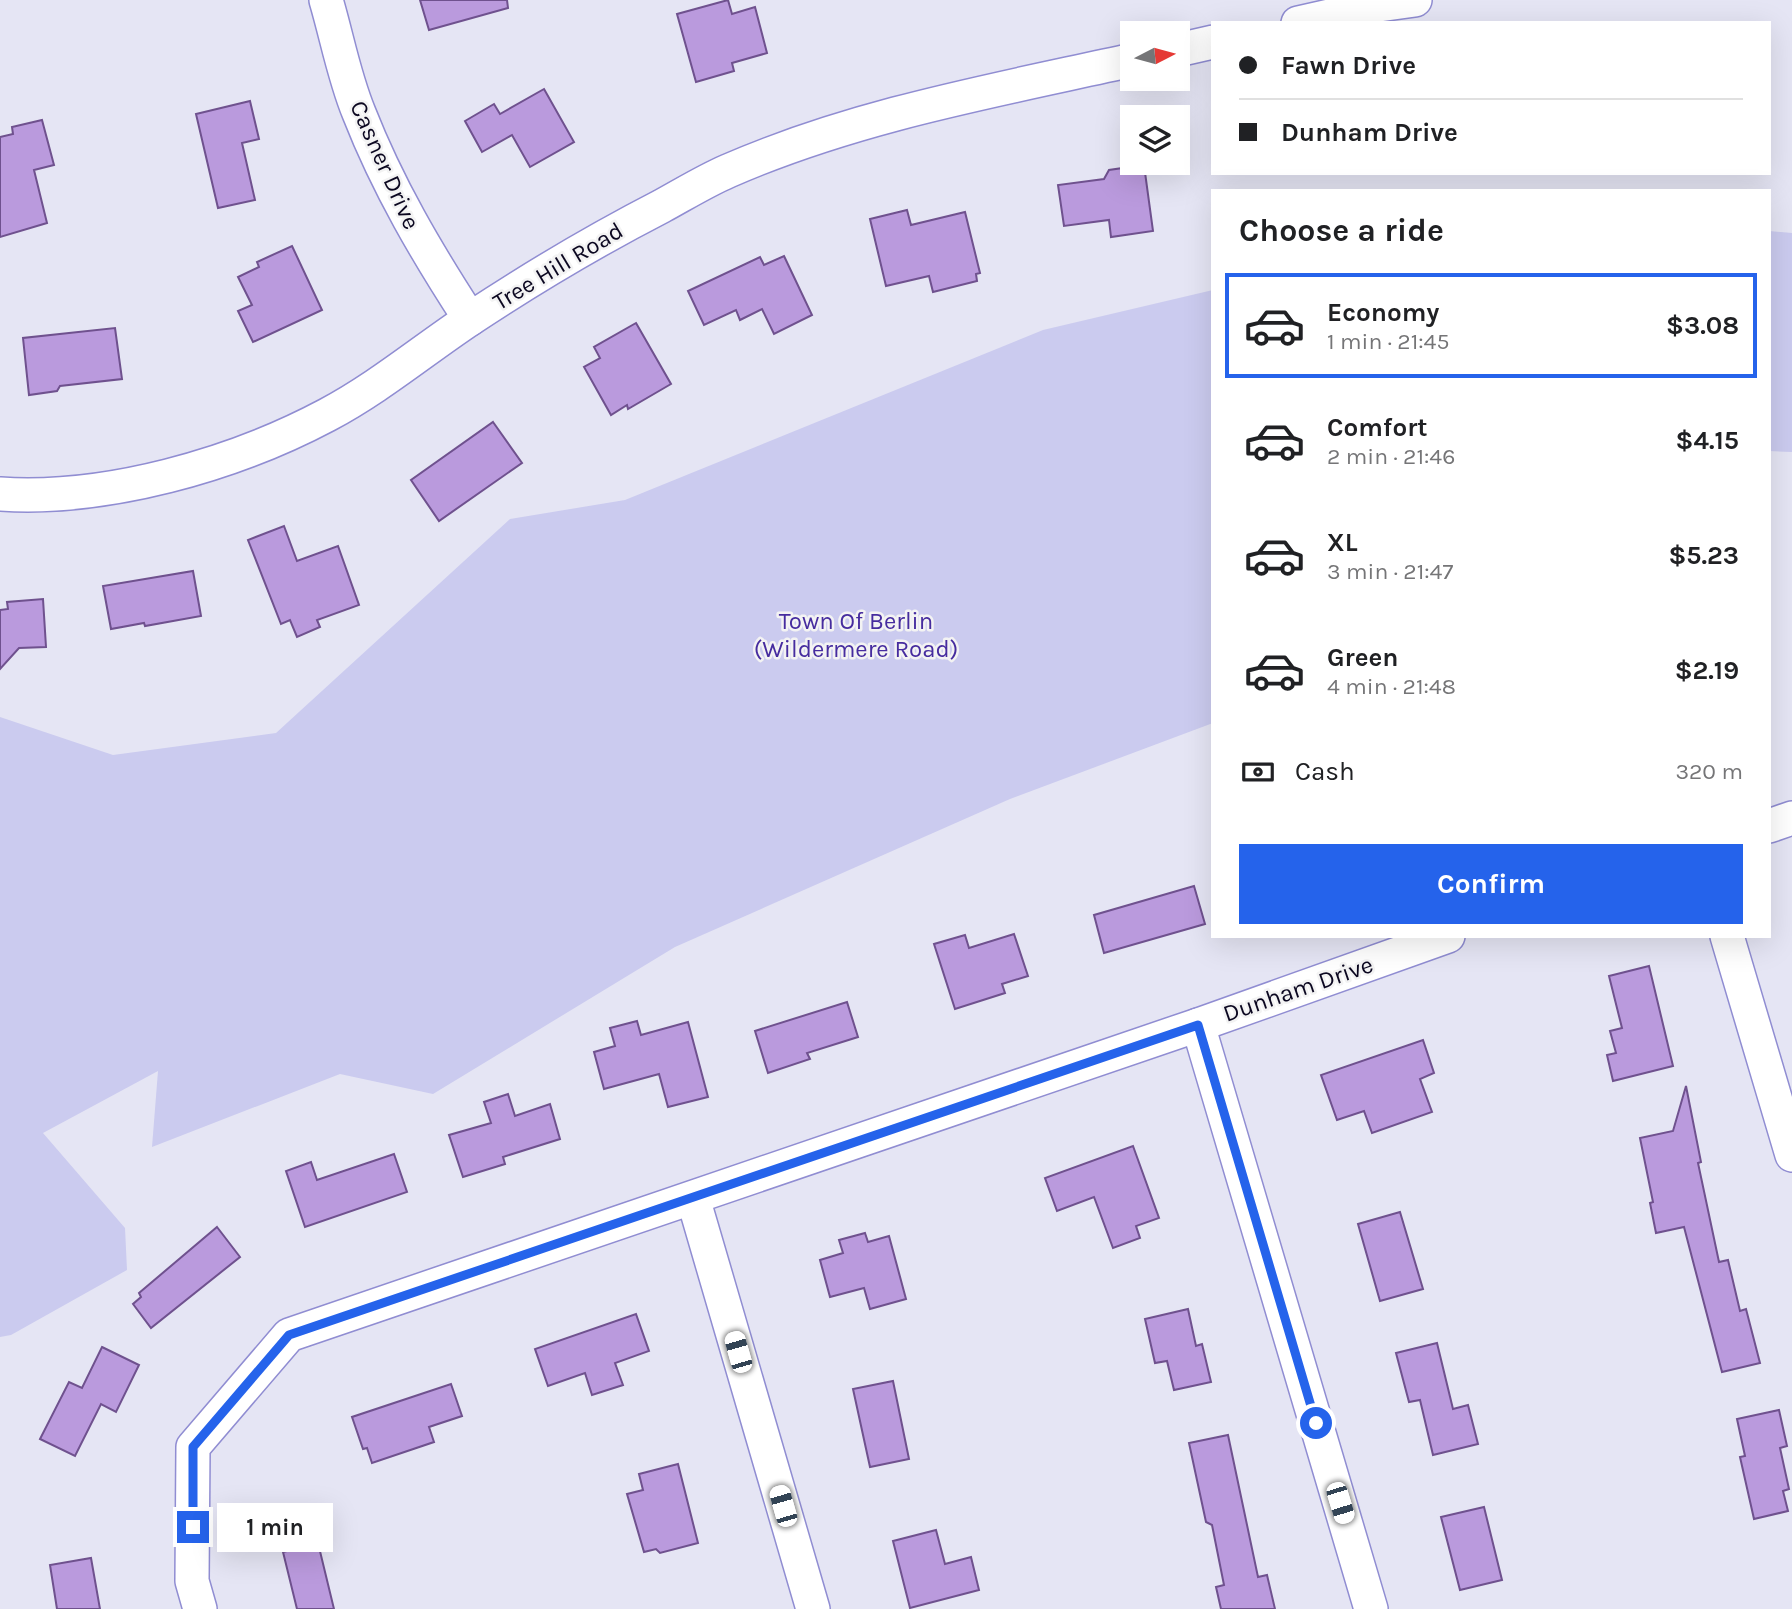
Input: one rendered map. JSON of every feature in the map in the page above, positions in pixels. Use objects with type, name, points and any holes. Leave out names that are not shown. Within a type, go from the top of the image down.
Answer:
[{"type":"street","name":"Casner Drive","points":[[326,0],[357,110],[383,169],[415,233],[470,319]]},
{"type":"street","points":[[1307,21],[1415,0]]},
{"type":"street","points":[[1190,47],[1211,42]]},
{"type":"street","name":"Tree Hill Road","points":[[0,494],[27,496],[101,489],[175,473],[251,449],[327,415],[397,372],[470,319],[598,239],[727,171],[861,123],[1120,63]]},
{"type":"street","points":[[1771,825],[1792,818]]},
{"type":"street","name":"Dunham Drive","points":[[200,1609],[192,1581],[193,1447],[289,1335],[1198,1025],[1442,938]]},
{"type":"street","points":[[1728,938],[1792,1155]]},
{"type":"street","points":[[1198,1025],[1371,1609]]},
{"type":"street","points":[[693,1198],[813,1609]]},
{"type":"green space","points":[[1771,231],[1792,233],[1792,452],[1771,451]]},
{"type":"green space","name":"Town Of Berlin (Wildermere Road)","points":[[1211,290],[1211,724],[1010,799],[675,947],[433,1094],[340,1074],[152,1147],[158,1071],[43,1133],[125,1228],[127,1270],[11,1335],[0,1337],[0,717],[113,755],[276,733],[510,519],[625,500],[1043,330]]},
{"type":"building","points":[[420,0],[507,0],[508,8],[429,30]]},
{"type":"building","points":[[728,0],[732,14],[755,7],[767,53],[732,63],[734,71],[696,82],[677,14]]},
{"type":"building","points":[[544,89],[574,142],[530,167],[512,135],[482,152],[465,121],[494,104],[500,114]]},
{"type":"building","points":[[250,101],[259,139],[242,143],[255,200],[218,208],[196,114]]},
{"type":"building","points":[[42,120],[54,165],[34,170],[47,223],[0,237],[0,137],[13,134],[12,127]]},
{"type":"building","points":[[1120,168],[1120,175],[1145,175],[1153,231],[1111,237],[1109,220],[1064,226],[1058,185],[1104,179],[1109,170]]},
{"type":"building","points":[[907,210],[911,225],[965,212],[980,273],[976,274],[977,281],[933,292],[929,276],[886,286],[870,219]]},
{"type":"building","points":[[292,246],[322,310],[253,342],[238,311],[252,305],[238,277],[259,267],[257,262]]},
{"type":"building","points":[[784,256],[812,315],[774,334],[762,309],[740,320],[736,310],[704,325],[688,291],[760,257],[764,265]]},
{"type":"building","points":[[636,323],[671,384],[628,409],[627,405],[611,415],[584,367],[600,358],[594,347]]},
{"type":"building","points":[[115,328],[122,379],[60,386],[57,391],[29,395],[23,338]]},
{"type":"building","points":[[493,422],[522,463],[439,521],[411,480]]},
{"type":"building","points":[[284,526],[297,561],[338,546],[359,605],[317,620],[320,627],[297,637],[290,620],[281,624],[248,540]]},
{"type":"building","points":[[193,571],[201,616],[111,629],[103,586]]},
{"type":"building","points":[[43,599],[46,647],[19,648],[0,669],[0,610],[8,609],[7,602]]},
{"type":"building","points":[[1194,886],[1205,924],[1104,953],[1094,915]]},
{"type":"building","points":[[1014,934],[1028,976],[1002,984],[1005,993],[955,1009],[934,944],[965,935],[969,948]]},
{"type":"building","points":[[1649,966],[1673,1066],[1613,1081],[1607,1055],[1616,1053],[1610,1031],[1622,1028],[1609,976]]},
{"type":"building","points":[[847,1002],[858,1037],[807,1053],[810,1059],[768,1073],[755,1031]]},
{"type":"building","points":[[637,1021],[641,1035],[688,1022],[708,1097],[668,1107],[659,1074],[604,1089],[594,1052],[615,1046],[610,1028]]},
{"type":"building","points":[[1423,1040],[1434,1073],[1420,1079],[1432,1112],[1372,1133],[1364,1111],[1337,1120],[1321,1075]]},
{"type":"building","points":[[1686,1086],[1701,1162],[1698,1163],[1719,1262],[1728,1260],[1740,1311],[1746,1309],[1760,1363],[1722,1372],[1684,1227],[1656,1233],[1650,1203],[1653,1202],[1640,1138],[1673,1131]]},
{"type":"building","points":[[508,1094],[515,1116],[550,1104],[560,1139],[503,1157],[505,1164],[463,1177],[449,1135],[491,1123],[484,1102]]},
{"type":"building","points":[[1133,1146],[1159,1218],[1136,1226],[1140,1238],[1113,1248],[1094,1197],[1057,1211],[1045,1178]]},
{"type":"building","points":[[394,1154],[407,1192],[305,1227],[286,1171],[311,1162],[317,1180]]},
{"type":"building","points":[[1400,1212],[1423,1289],[1380,1301],[1358,1224]]},
{"type":"building","points":[[217,1227],[240,1257],[151,1328],[133,1304],[141,1297],[139,1293]]},
{"type":"building","points":[[865,1233],[868,1242],[889,1236],[906,1299],[870,1309],[864,1288],[830,1297],[820,1260],[843,1253],[839,1240]]},
{"type":"building","points":[[1188,1309],[1196,1346],[1202,1344],[1211,1382],[1174,1390],[1167,1361],[1155,1363],[1145,1319]]},
{"type":"building","points":[[636,1314],[649,1351],[615,1363],[623,1385],[592,1395],[585,1373],[548,1386],[535,1349]]},
{"type":"building","points":[[1437,1343],[1453,1409],[1468,1405],[1478,1444],[1433,1455],[1420,1400],[1409,1402],[1396,1353]]},
{"type":"building","points":[[102,1347],[139,1365],[116,1412],[101,1404],[75,1456],[40,1439],[69,1382],[82,1388]]},
{"type":"building","points":[[893,1381],[909,1459],[870,1467],[853,1389]]},
{"type":"building","points":[[451,1384],[462,1416],[429,1427],[434,1442],[372,1463],[367,1448],[363,1449],[352,1417]]},
{"type":"building","points":[[1779,1410],[1787,1446],[1780,1448],[1789,1489],[1783,1491],[1788,1511],[1754,1519],[1740,1457],[1745,1456],[1737,1419]]},
{"type":"building","points":[[1228,1435],[1258,1577],[1267,1575],[1275,1609],[1221,1609],[1216,1587],[1224,1585],[1212,1525],[1206,1522],[1189,1443]]},
{"type":"building","points":[[678,1464],[698,1543],[660,1553],[656,1549],[644,1552],[627,1494],[643,1490],[639,1474]]},
{"type":"building","points":[[1484,1507],[1502,1580],[1460,1590],[1441,1517]]},
{"type":"building","points":[[936,1530],[945,1564],[971,1557],[979,1590],[910,1608],[893,1541]]},
{"type":"building","points":[[318,1543],[334,1609],[297,1609],[283,1552]]},
{"type":"building","points":[[91,1558],[100,1609],[57,1609],[50,1565]]},
{"type":"route","points":[[193,1527],[193,1447],[289,1335],[1198,1025],[1316,1423]]}]
